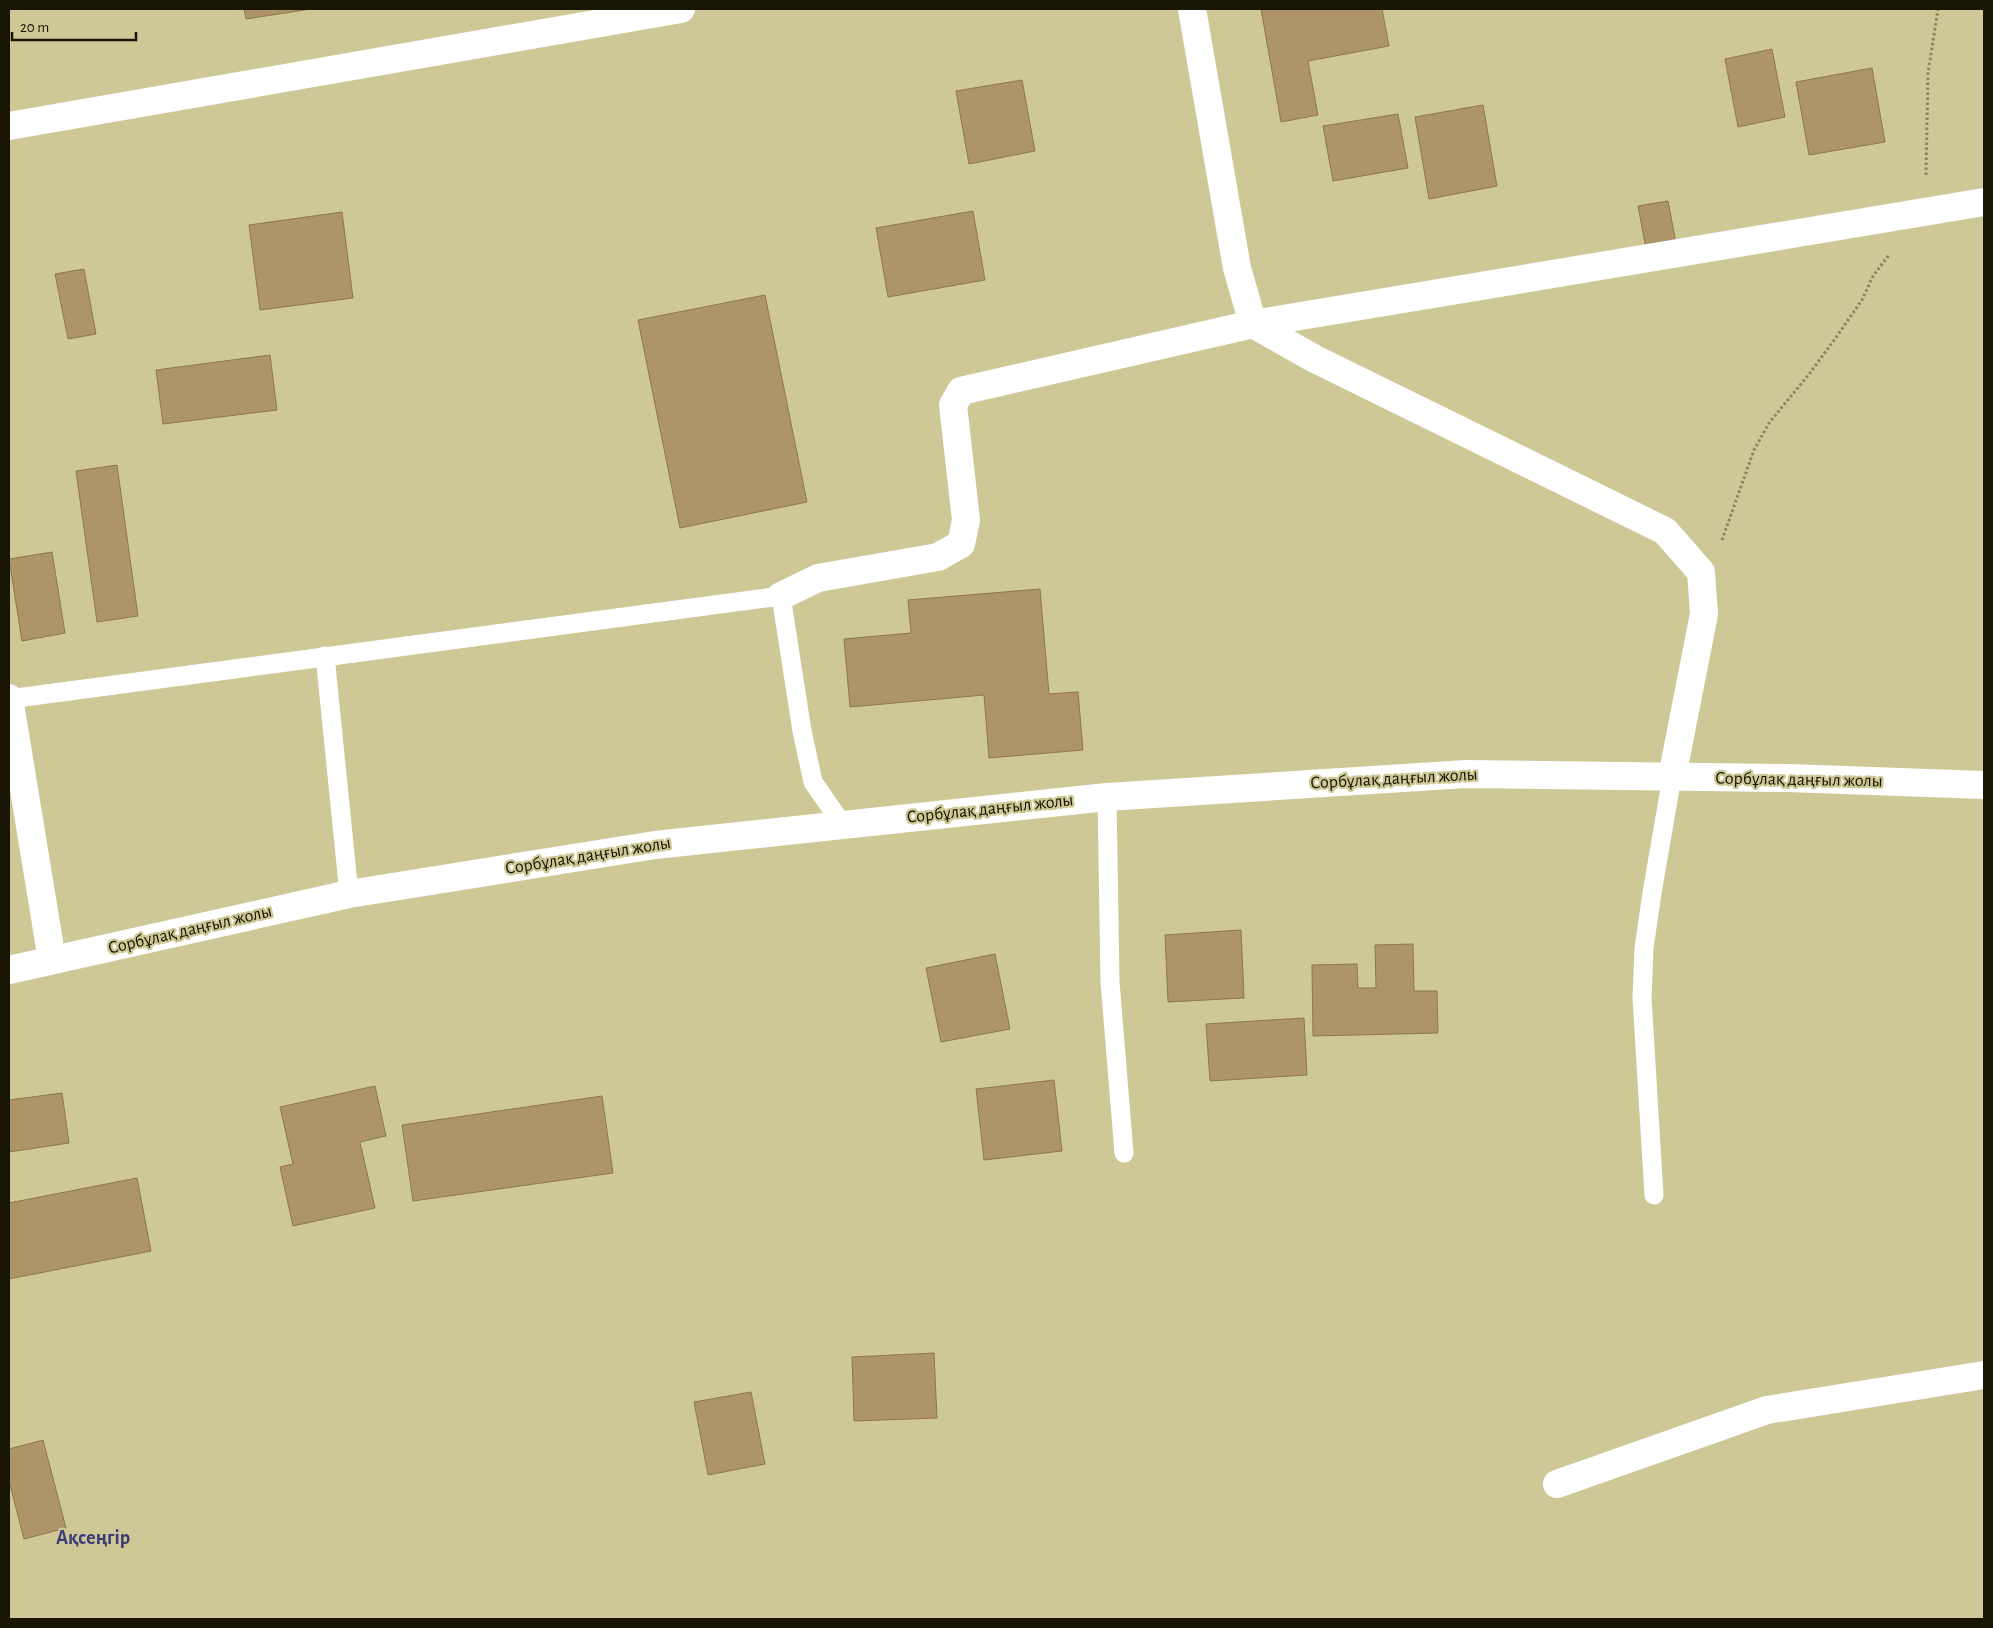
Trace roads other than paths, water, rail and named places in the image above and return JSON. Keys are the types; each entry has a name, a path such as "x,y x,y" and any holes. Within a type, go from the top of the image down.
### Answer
{"street":[{"path":"9,126 681,9"},
{"path":"1192,9 1237,268 1253,324 1315,359 1665,531 1701,572 1704,614 1672,777"},
{"path":"781,596 818,578 938,558 961,544 966,520 953,405 961,391 1253,324 1984,202"},
{"path":"9,698 52,960"},
{"name":"Сорбұлақ даңғыл жолы","path":"9,970 350,894 655,845 1107,797 1466,774 1788,778 1984,785"},
{"path":"1557,1484 1767,1410 1984,1375"}],"lane":[{"path":"9,698 781,596 802,731 813,782 842,824"},
{"path":"325,656 350,894"},
{"path":"1654,1195 1642,998 1644,948 1672,777"},
{"path":"1107,797 1110,982 1124,1153"}],"district":[{"name":"Ақсеңгір","path":"93,1538"}]}
